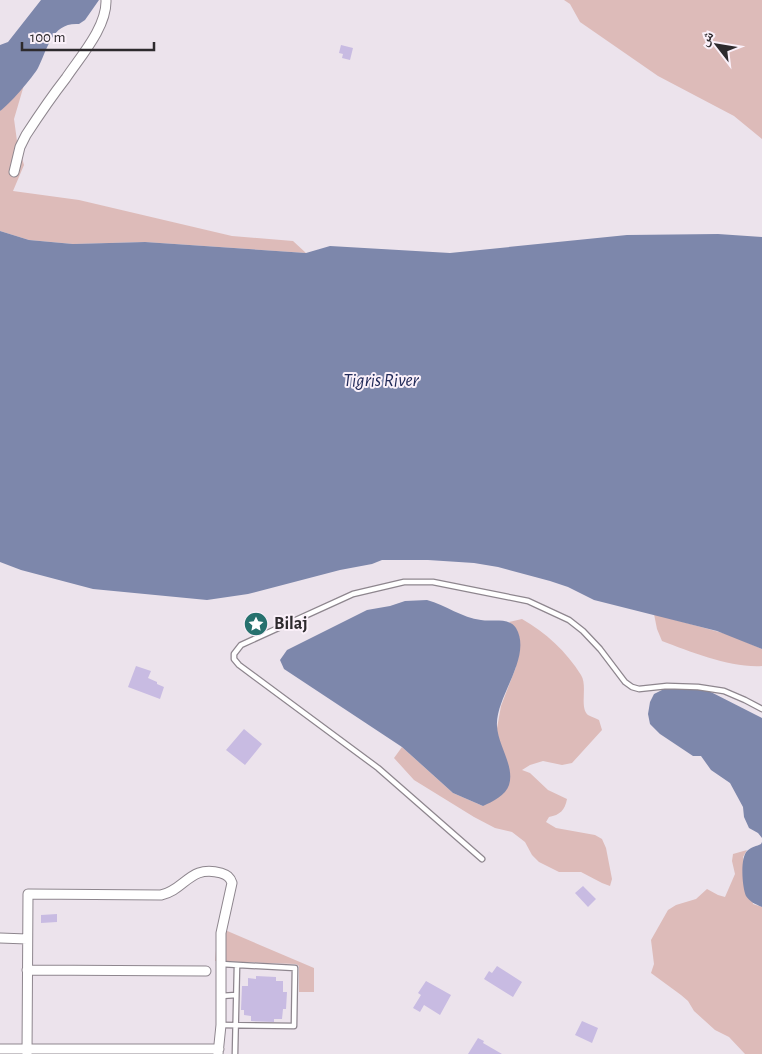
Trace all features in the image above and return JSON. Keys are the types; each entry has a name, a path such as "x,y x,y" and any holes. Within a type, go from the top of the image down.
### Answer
{"street":[{"path":"14,172 20,147 26,134 87,49 105,11 106,0"},
{"path":"0,1049 27,1052 218,1052 221,1025 222,925 232,883 230,878 226,874 213,871 200,872 188,878 170,892 161,895 28,894 27,1052"},
{"path":"0,938 27,939"},
{"path":"27,970 206,971"}],"lane":[{"path":"482,859 378,768 238,665 234,659 234,654 237,650 353,594 404,582 433,582 528,601 569,620 583,631 600,649 625,682 632,687 639,689 667,686 698,687 724,691 762,710"},
{"path":"221,964 296,968 294,1026 221,1025"},
{"path":"235,1054 236,965"},
{"path":"221,996 236,995"}],"shaded area":[{"path":"564,0 762,0 762,139 734,116 658,76 580,22 570,4"},
{"path":"24,85 14,119 17,141 24,165 13,191 79,200 232,236 293,241 306,253 145,242 73,244 29,240 0,231 0,111"},
{"path":"654,614 730,635 762,649 762,666 724,662 662,641"},
{"path":"522,619 555,643 569,658 583,680 585,712 599,720 602,730 572,763 562,765 543,761 522,770 530,773 548,790 567,799 561,811 549,817 546,822 556,828 595,835 602,839 606,848 612,879 610,886 581,872 559,872 539,862 532,855 525,842 512,832 495,828 474,817 414,780 394,758 402,747 453,793 483,806 501,706 516,667 515,627 509,622"},
{"path":"747,850 743,857 753,904 762,907 762,1054 745,1054 729,1037 715,1030 694,1011 688,1001 651,973 654,964 651,940 668,910 676,905 696,899 707,889 725,897 735,874 732,861 733,854"},
{"path":"218,927 314,968 314,992 299,992 299,966 296,964 215,961"}],"water":[{"path":"41,0 99,0 85,20 79,24 70,24 63,27 57,32 48,45 38,68 15,97 0,111 0,45 8,42"},
{"name":"Tigris River","path":"0,231 29,240 73,244 145,242 306,253 330,246 450,253 627,235 718,234 762,237 762,649 717,631 594,600 568,587 550,581 498,567 474,563 382,560 248,594 207,600 93,589 21,570 0,562"},
{"path":"427,600 474,619 509,622 516,628 520,639 517,664 498,715 497,726 510,771 509,785 502,795 483,806 453,793 402,747 284,669 280,660 287,650 367,610 405,601"},
{"path":"668,687 701,687 762,718 762,838 758,833 749,828 744,817 743,807 730,783 711,770 701,756 693,756 660,734 650,724 648,714 650,702 654,694"},
{"path":"762,842 762,907 746,896 742,873 743,860 747,851"}],"building":[{"path":"341,45 353,48 350,60 342,58 343,54 339,53"},
{"path":"136,666 151,671 148,678 164,687 160,699 128,687"},
{"path":"244,729 262,744 245,765 226,750"},
{"path":"583,886 596,899 588,907 575,893"},
{"path":"57,914 57,922 41,923 41,915"},
{"path":"497,966 522,982 513,997 484,979 489,971 492,973"},
{"path":"256,976 276,977 276,981 283,981 283,992 287,992 286,1009 283,1009 282,1019 274,1019 274,1022 251,1021 251,1016 244,1015 244,1010 241,1010 242,986 248,986 248,978 256,979"},
{"path":"426,981 451,995 440,1015 424,1005 420,1012 413,1008 421,995 418,993"},
{"path":"582,1021 598,1028 592,1043 575,1035"},
{"path":"478,1038 484,1041 483,1043 502,1054 468,1054"}],"place":[{"name":"Bilaj","path":"256,624"}]}
